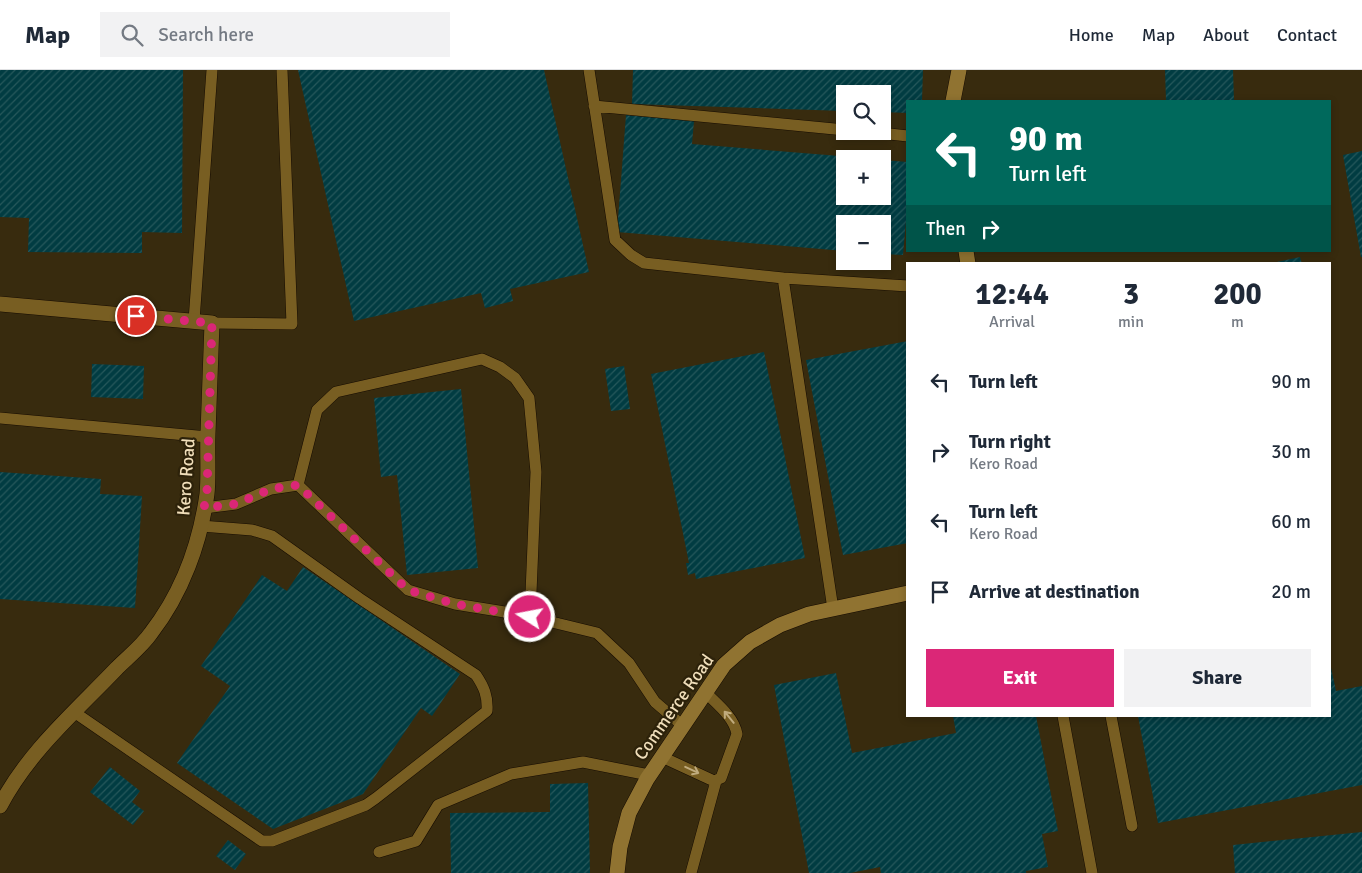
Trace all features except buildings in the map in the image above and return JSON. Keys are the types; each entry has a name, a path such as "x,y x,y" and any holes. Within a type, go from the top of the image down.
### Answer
{"street":[{"path":"953,100 959,70"},
{"path":"0,304 212,323"},
{"name":"Kero Road","path":"0,806 30,758 58,727 151,634 172,600 190,564 201,526 207,492 212,323"},
{"name":"Commerce Road","path":"617,873 620,847 629,813 649,775 724,665 750,642 780,625 809,614 906,593"}],"lane":[{"path":"194,321 212,70"},
{"path":"212,323 292,324 282,70"},
{"path":"588,70 616,240 631,255 644,263 782,278 906,286"},
{"path":"594,106 836,129"},
{"path":"891,134 906,136"},
{"path":"782,278 833,609"},
{"path":"298,485 317,410 336,392 482,359 500,366 515,378 529,398 536,472 530,617"},
{"path":"0,418 208,437"},
{"path":"204,508 236,504 271,489 298,485"},
{"path":"298,485 408,590 455,604 530,617 597,633 629,663 656,702 683,726"},
{"path":"74,712 262,841 272,841 366,805 487,711 487,699 483,686 476,675 359,598 272,536 252,530 201,526"},
{"path":"691,873 716,781 721,778 737,734 732,720 705,692"},
{"path":"1063,717 1092,873"},
{"path":"1111,717 1132,826"},
{"path":"662,756 716,781"},
{"path":"379,852 416,841 438,805 511,774 583,762 649,775"}],"shaded area":[{"path":"0,70 1362,70 1362,873 0,873"}],"route":[{"path":"136,316 212,323 207,492 204,508 236,504 271,489 298,485 408,590 455,604 530,617"}]}
